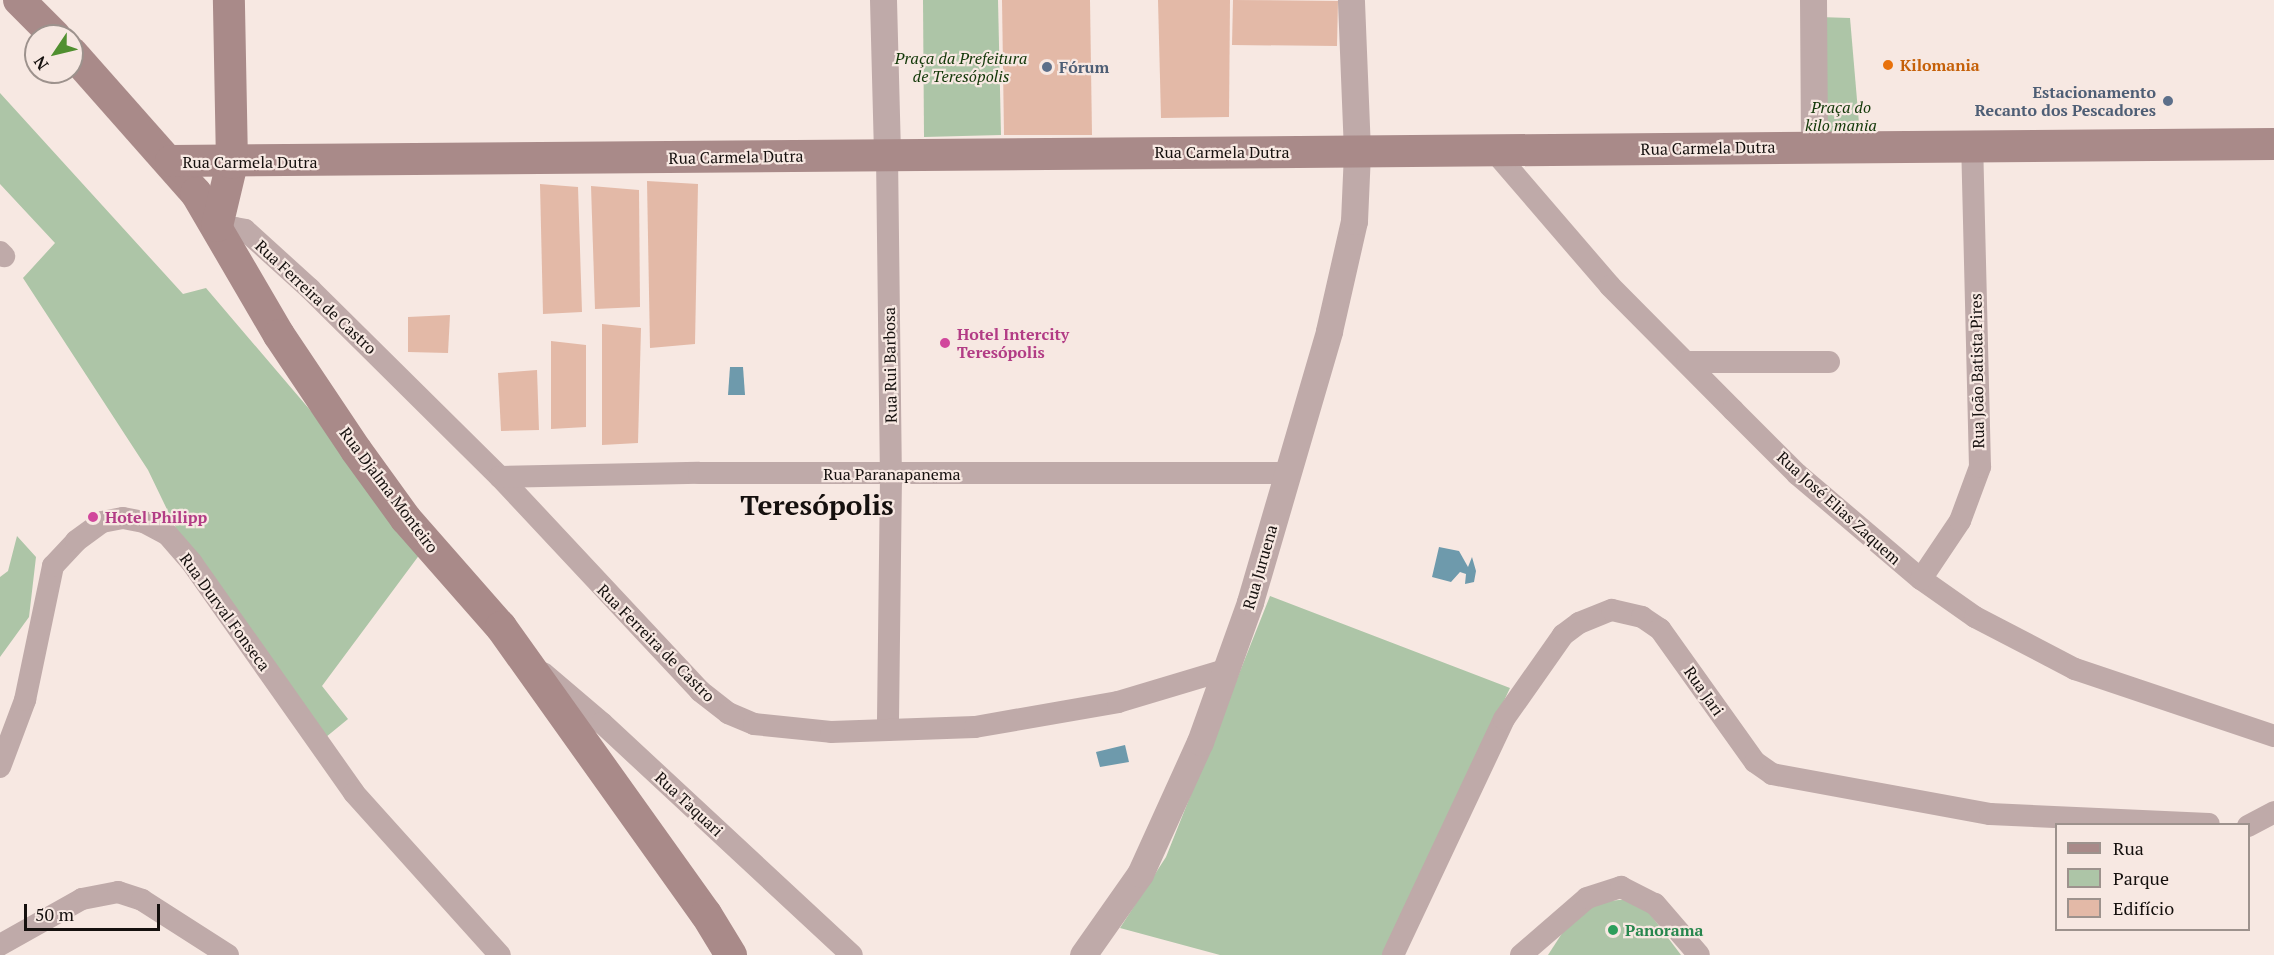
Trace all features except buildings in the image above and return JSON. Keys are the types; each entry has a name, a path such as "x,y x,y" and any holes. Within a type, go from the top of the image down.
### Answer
{"main road":[{"path":"19,0 43,24"},
{"path":"222,234 232,163 229,0"},
{"name":"Rua Djalma Monteiro","path":"84,66 171,161 222,234 279,335 356,450 406,519 501,627 731,955"},
{"name":"Rua Carmela Dutra","path":"171,161 232,163 887,155 2274,144"}],"street":[{"name":"Rua Rui Barbosa","path":"883,0 891,475 888,730"},
{"name":"Rua Juruena","path":"1083,955 1140,874 1163,830 1228,669 1285,473 1318,371 1354,221 1357,151 1351,0"},
{"path":"1813,0 1814,147"},
{"name":"Rua João Batista Pires","path":"1921,579 1960,521 1980,467 1972,147"},
{"name":"Rua José Elias Zaquem","path":"1494,151 1610,286 1797,474 1921,579 1975,617 2075,669 2274,736"},
{"name":"Rua Ferreira de Castro","path":"222,234 236,228 245,230 355,331 500,477 700,691 728,713 754,724 784,729 831,732 975,727 1027,720 1118,702 1228,669"},
{"path":"1687,362 1829,362"},
{"name":"Rua Paranapanema","path":"500,477 699,473 891,475 1285,473"},
{"name":"Rua Durval Fonseca","path":"0,767 25,700 44,593 53,566 76,541 102,522 123,518 144,522 167,534 192,562 354,793 500,955"},
{"name":"Rua Jari","path":"1393,955 1504,718 1563,635 1579,623 1612,610 1642,617 1660,629 1755,762 1772,774 1990,814 2169,823"},
{"name":"Rua Taquari","path":"522,657 602,723 852,955"},
{"path":"2250,825 2274,812"},
{"path":"1521,955 1587,898 1622,887 1655,904 1699,955"},
{"path":"0,945 82,899 118,892 142,900 228,955"}],"green space":[{"name":"Praça da Prefeitura de Teresópolis","path":"923,0 998,0 1001,135 924,137"},
{"name":"Praça do kilo mania","path":"1819,17 1850,18 1860,135 1826,137"},
{"path":"0,93 183,294 206,288 426,546 322,686 348,719 320,742 190,557 148,470 23,278 55,243 0,184"},
{"path":"17,536 36,557 29,617 0,657 0,577 8,571"},
{"path":"1270,596 1510,688 1385,955 1220,955 1120,928 1166,857"},
{"name":"Panorama","path":"1638,898 1681,955 1548,955 1581,904"}],"water":[{"path":"730,367 743,367 745,395 728,395"},
{"path":"1439,547 1459,551 1468,567 1472,557 1476,571 1474,582 1465,584 1466,574 1460,572 1451,582 1432,577"},
{"path":"1125,745 1129,762 1100,767 1096,752"}],"place":[{"name":"Kilomania","path":"1888,65"},
{"name":"Fórum","path":"1047,67"},
{"name":"Estacionamento Recanto dos Pescadores","path":"2168,101"},
{"name":"Hotel Intercity Teresópolis","path":"945,343"},
{"name":"Hotel Philipp","path":"93,517"},
{"name":"Panorama","path":"1613,930"}],"district":[{"name":"Teresópolis","path":"817,505"}]}
